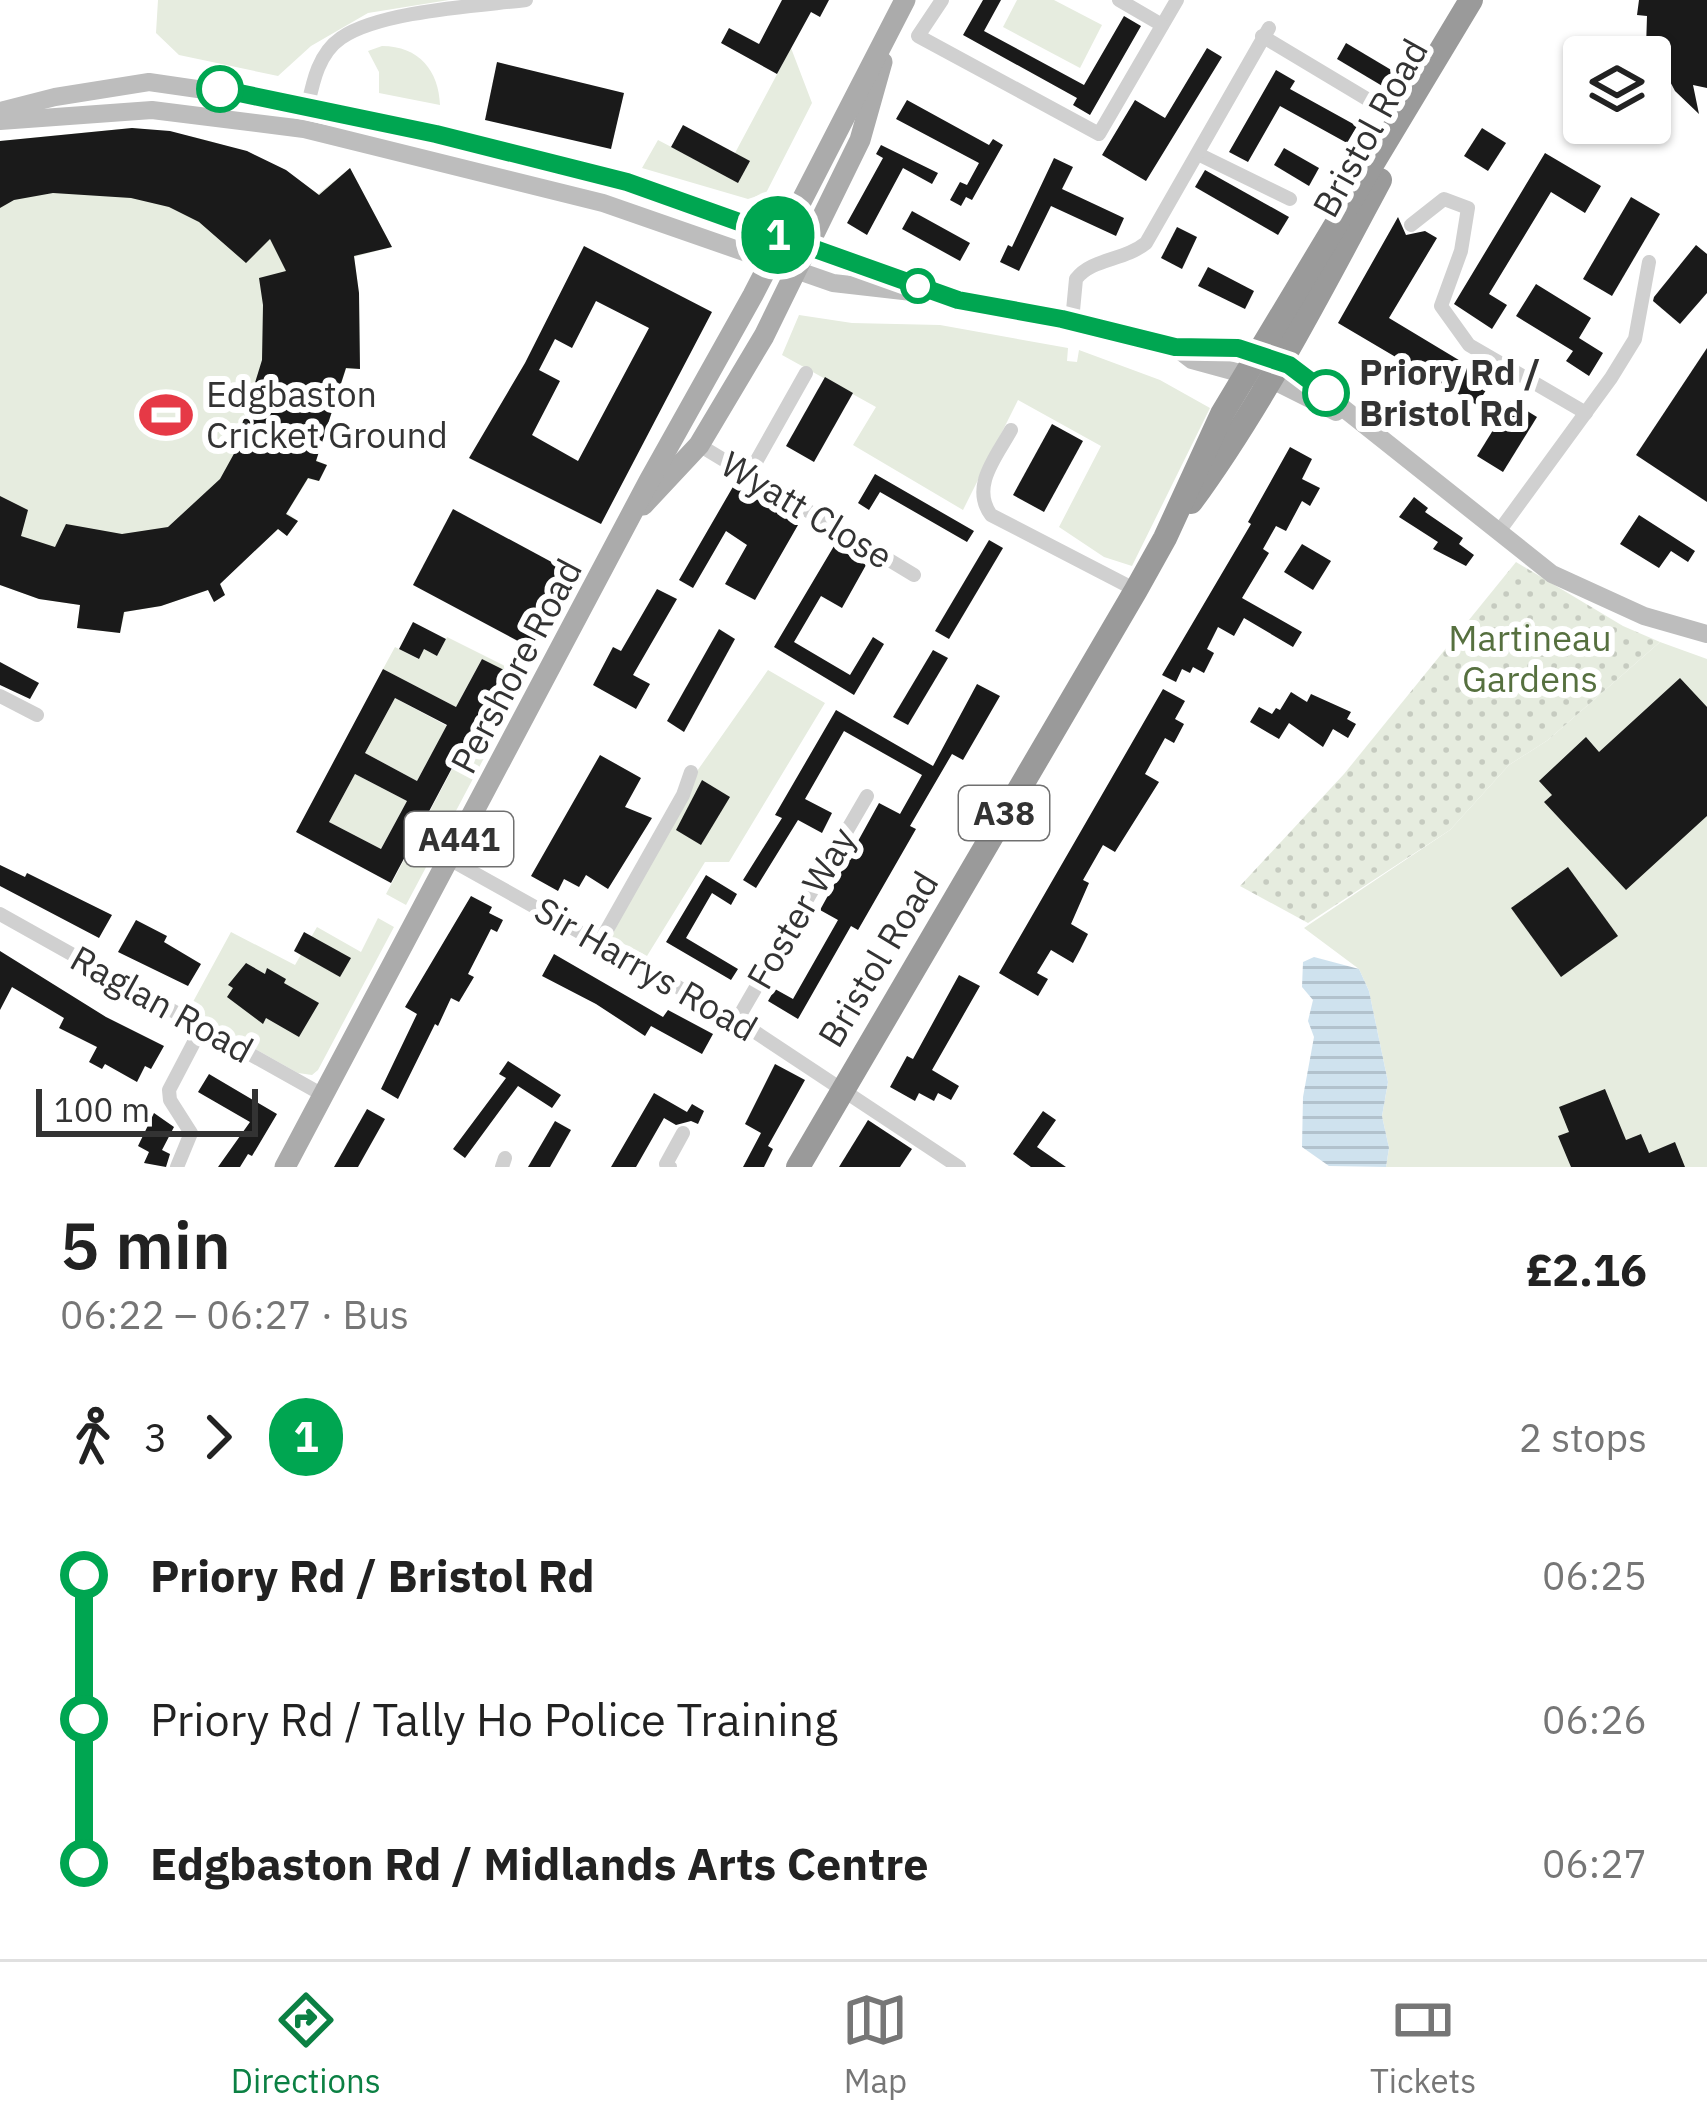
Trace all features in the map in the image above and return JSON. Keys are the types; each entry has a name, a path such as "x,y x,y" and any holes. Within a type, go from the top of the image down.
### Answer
{"highway":[{"name":"Bristol Road","path":"1263,368 1471,0"},
{"name":"Bristol Road","path":"798,1167 835,1082 1136,590 1199,460 1263,368 1488,0"}],"main road":[{"name":"Pershore Road","path":"285,1167 905,0"},
{"name":"Pershore Road","path":"635,512 699,445 722,412 797,270 860,140 891,26"},
{"path":"149,82 152,110"},
{"path":"0,111 149,82 308,105 627,182 945,296"},
{"path":"304,129 308,105"},
{"path":"0,121 152,110 304,129 603,203 833,283 945,296 1175,347 1238,348 1263,368 1361,424 1552,574 1603,600 1707,634"},
{"path":"456,166 460,140"}],"street":[{"path":"308,105 315,72 338,40 392,19 473,3 526,0"},
{"path":"942,0 918,36 1099,134 1178,0"},
{"path":"1119,0 1162,25"},
{"path":"1072,321 1074,289 1082,270 1127,256 1146,243 1266,32 1367,99"},
{"path":"1200,155 1290,200"},
{"path":"1412,225 1444,199 1468,208 1461,251 1441,306 1468,345 1586,413"},
{"path":"1500,530 1635,339 1649,262"},
{"path":"748,476 806,373"},
{"path":"1011,430 984,480 982,498 992,514 1136,590"},
{"name":"Wyatt Close","path":"699,445 914,575"},
{"path":"0,697 37,716"},
{"path":"600,942 691,772"},
{"name":"Foster Way","path":"737,1020 867,796"},
{"name":"Sir Harrys Road","path":"449,859 737,1020 959,1167"},
{"name":"Raglan Road","path":"0,914 323,1095"},
{"path":"177,1167 191,1133 170,1100 169,1090 202,1027"},
{"path":"670,1167 666,1164 683,1133"}],"green space":[{"path":"158,0 449,0 368,13 311,46 278,76 179,55 156,33"},
{"path":"1017,0 1054,0 1102,25 1080,68 1003,27"},
{"path":"382,46 407,50 424,63 436,81 440,105 379,93 379,72 368,51"},
{"path":"791,48 812,103 766,193 748,199 642,168 658,140 738,182 735,153"},
{"name":"Edgbaston Cricket Ground","path":"132,128 231,148 275,167 318,194 350,168 392,247 354,257 360,369 346,369 316,460 327,465 319,481 308,479 287,513 298,521 287,536 278,529 220,583 225,595 214,602 208,590 125,612 120,633 77,628 80,605 39,599 0,585 0,141"},
{"path":"799,315 852,323 940,325 1068,348 1067,361 1077,362 1079,350 1160,380 1210,408 1132,566 1104,557 1059,527 1101,446 1018,400 963,510 853,445 876,407 782,355"},
{"name":"Martineau Gardens","path":"1516,562 1623,626 1660,642 1548,740 1509,765 1450,830 1308,923 1240,886 1344,774"},
{"path":"447,637 527,677 406,905 386,894 504,671 482,659 456,707 383,669 395,647 418,659 424,649 437,656"},
{"path":"1660,642 1707,659 1707,1167 1386,1167 1389,1148 1382,1116 1388,1082 1369,991 1359,969 1304,928 1450,830 1509,765 1548,740"},
{"path":"768,670 825,703 729,862 705,862 647,956 605,934 695,774"},
{"path":"395,698 447,726 417,781 365,753"},
{"path":"355,774 407,801 381,849 329,822"},
{"path":"378,918 394,927 312,1075 298,1073 188,1011 231,932 295,965 317,927 361,952"}],"water":[{"path":"1314,957 1359,969 1369,991 1388,1082 1382,1116 1389,1148 1386,1167 1329,1166 1302,1147 1303,1097 1314,1037 1308,1021 1313,1000 1302,987 1303,962"}],"building":[{"path":"782,0 829,0 820,17 811,12 777,74 721,43 729,28 759,44"},
{"path":"983,0 1001,0 984,31 1084,85 1124,16 1141,26 1090,115 1073,105 1077,98 963,35"},
{"path":"1639,0 1707,0 1707,88 1693,85 1699,114 1671,83 1671,36 1646,36 1647,16 1637,15"},
{"path":"1346,43 1393,71 1384,87 1337,59"},
{"path":"1207,48 1222,57 1146,181 1102,155 1135,100 1165,118"},
{"path":"497,62 624,93 611,149 485,120"},
{"path":"1276,70 1295,81 1290,89 1357,126 1347,143 1280,106 1248,162 1229,152"},
{"path":"907,100 989,145 993,139 1003,145 972,200 966,197 961,206 950,200 960,182 967,185 979,163 896,119"},
{"path":"683,125 750,161 738,183 671,147"},
{"path":"132,128 170,131 247,151 286,170 319,195 350,168 392,247 354,256 360,369 346,368 316,461 327,465 319,481 308,478 286,514 298,521 287,536 278,529 220,584 225,595 214,602 208,590 124,612 120,633 77,628 80,605 39,599 0,585 0,496 28,510 21,536 55,547 66,524 122,534 168,527 220,479 246,432 241,428 262,360 259,278 286,271 270,239 246,263 199,222 169,207 131,198 53,193 14,200 0,208 0,141"},
{"path":"1482,128 1506,143 1488,171 1464,156"},
{"path":"881,145 938,173 932,184 903,168 867,235 847,223 883,158 876,154"},
{"path":"1284,148 1319,168 1309,186 1274,165"},
{"path":"1545,153 1601,186 1585,213 1551,192 1489,294 1507,305 1492,329 1454,304"},
{"path":"1054,158 1073,167 1062,189 1124,218 1116,236 1051,206 1019,271 1000,262 1008,245 1012,247"},
{"path":"1205,170 1289,217 1278,235 1195,187"},
{"path":"1631,197 1660,214 1612,296 1583,279"},
{"path":"912,211 970,243 960,261 902,229"},
{"path":"1398,217 1406,235 1425,231 1437,238 1389,318 1492,380 1477,405 1338,323"},
{"path":"1177,227 1197,237 1182,269 1161,258"},
{"path":"1696,245 1707,254 1707,293 1680,324 1653,301"},
{"path":"584,246 712,312 601,524 469,458 525,363","holes":["596,301 649,328 578,461 532,435 560,381 539,370 555,339 572,348"]},
{"path":"1208,267 1254,291 1245,309 1198,286"},
{"path":"1536,284 1591,318 1579,338 1603,353 1589,376 1566,361 1573,351 1516,316"},
{"path":"1707,348 1707,502 1636,455"},
{"path":"825,377 853,393 814,462 786,446"},
{"path":"1511,401 1537,417 1503,472 1477,456"},
{"path":"1052,424 1083,441 1044,512 1013,495"},
{"path":"1290,447 1312,459 1302,479 1320,488 1310,506 1302,501 1286,531 1276,526 1263,549 1269,553 1242,598 1302,632 1293,647 1244,618 1234,636 1218,627 1207,649 1214,653 1204,673 1193,667 1190,673 1182,669 1176,682 1162,675 1251,524"},
{"path":"875,474 974,531 967,542 880,492 869,510 858,503"},
{"path":"734,485 798,525 755,600 725,584 747,545 726,531 693,588 679,580"},
{"path":"1414,497 1428,508 1425,512 1463,538 1459,544 1474,555 1466,566 1433,549 1438,542 1399,517"},
{"path":"453,509 572,573 531,648 413,585"},
{"path":"1639,515 1695,551 1688,562 1671,551 1659,568 1620,544"},
{"path":"989,540 1003,548 949,639 935,631"},
{"path":"1302,544 1331,561 1313,590 1284,572"},
{"path":"834,546 866,565 842,608 821,596 794,642 850,675 873,637 884,644 854,695 774,647"},
{"path":"657,589 677,599 633,675 650,684 636,709 593,685 613,647 621,651"},
{"path":"413,622 446,639 437,656 424,649 419,659 399,649"},
{"path":"719,629 735,639 684,732 667,721"},
{"path":"933,650 948,658 908,725 893,717"},
{"path":"482,659 504,670 391,883 296,832 383,669 456,707","holes":["395,698 447,725 417,781 365,753","355,774 407,801 381,849 329,822"]},
{"path":"0,662 39,683 30,699 0,685"},
{"path":"1680,678 1707,707 1707,816 1626,890 1544,802 1552,795 1539,781 1586,737 1599,752"},
{"path":"977,684 1000,696 963,760 952,754 858,930 851,926 798,1019 768,1001 775,989 793,999 838,920 820,910 879,803 900,814 922,775 844,731 805,799 832,813 822,833 798,820 756,888 743,880 782,818 775,815 836,710 933,766"},
{"path":"1163,689 1185,701 1175,719 1184,724 1174,743 1165,738 1145,774 1159,782 1115,852 1103,845 1083,880 1089,883 1071,924 1088,934 1080,950 1073,963 1051,950 1037,973 1048,979 1038,996 999,973"},
{"path":"1291,692 1307,702 1311,694 1351,712 1347,719 1356,724 1348,738 1333,729 1323,747 1289,723 1279,739 1250,722 1259,707 1272,714 1280,710"},
{"path":"600,755 641,778 625,807 652,818 608,889 586,875 579,887 564,879 558,891 531,876"},
{"path":"702,780 730,797 701,845 676,830"},
{"path":"0,865 25,877 27,873 112,915 99,938 0,886"},
{"path":"1568,867 1618,936 1561,977 1511,908"},
{"path":"706,875 737,894 731,905 712,893 686,938 738,969 731,980 666,942"},
{"path":"471,896 492,907 489,913 503,920 497,932 491,929 468,974 474,977 459,1002 451,998 438,1026 435,1024 398,1099 381,1089 417,1014 405,1007"},
{"path":"136,920 167,936 164,942 201,964 188,986 118,952"},
{"path":"304,932 351,958 340,977 294,951"},
{"path":"0,951 106,1017 164,1046 151,1069 145,1066 137,1082 105,1064 102,1069 89,1062 97,1047 59,1028 64,1018 12,987 0,1010"},
{"path":"554,954 663,1017 668,1010 713,1034 702,1054 651,1026 645,1036 542,976"},
{"path":"246,963 265,974 267,968 319,1003 299,1037 266,1018 263,1024 227,997 233,988 228,985"},
{"path":"959,975 980,986 932,1070 959,1086 951,1100 938,1093 934,1101 919,1093 915,1101 890,1087 907,1056 913,1059"},
{"path":"508,1061 561,1095 552,1108 518,1086 465,1158 453,1149 506,1078 499,1074"},
{"path":"775,1064 805,1080 768,1146 773,1149 764,1167 743,1167 761,1133 745,1124"},
{"path":"209,1074 277,1114 240,1167 218,1167 250,1122 198,1092"},
{"path":"1605,1089 1626,1140 1641,1134 1649,1153 1675,1142 1685,1167 1571,1167 1558,1136 1569,1132 1559,1107"},
{"path":"654,1093 687,1112 692,1104 704,1111 698,1124 676,1125 664,1118 636,1167 611,1167"},
{"path":"367,1109 385,1119 358,1167 334,1167"},
{"path":"1043,1111 1056,1120 1037,1147 1066,1167 1031,1167 1013,1154"},
{"path":"154,1113 174,1127 162,1150 170,1154 166,1167 144,1163 149,1152 138,1146"},
{"path":"868,1120 912,1149 900,1167 839,1167"},
{"path":"555,1121 571,1130 550,1167 528,1167"}],"bus line":[{"name":"1","path":"220,89 436,134 627,182 958,300 1175,347 1238,348 1289,365 1326,393"}],"place":[{"name":"Priory Rd / Bristol Rd","path":"1326,393"},
{"name":"Edgbaston Cricket Ground","path":"166,415"}]}
